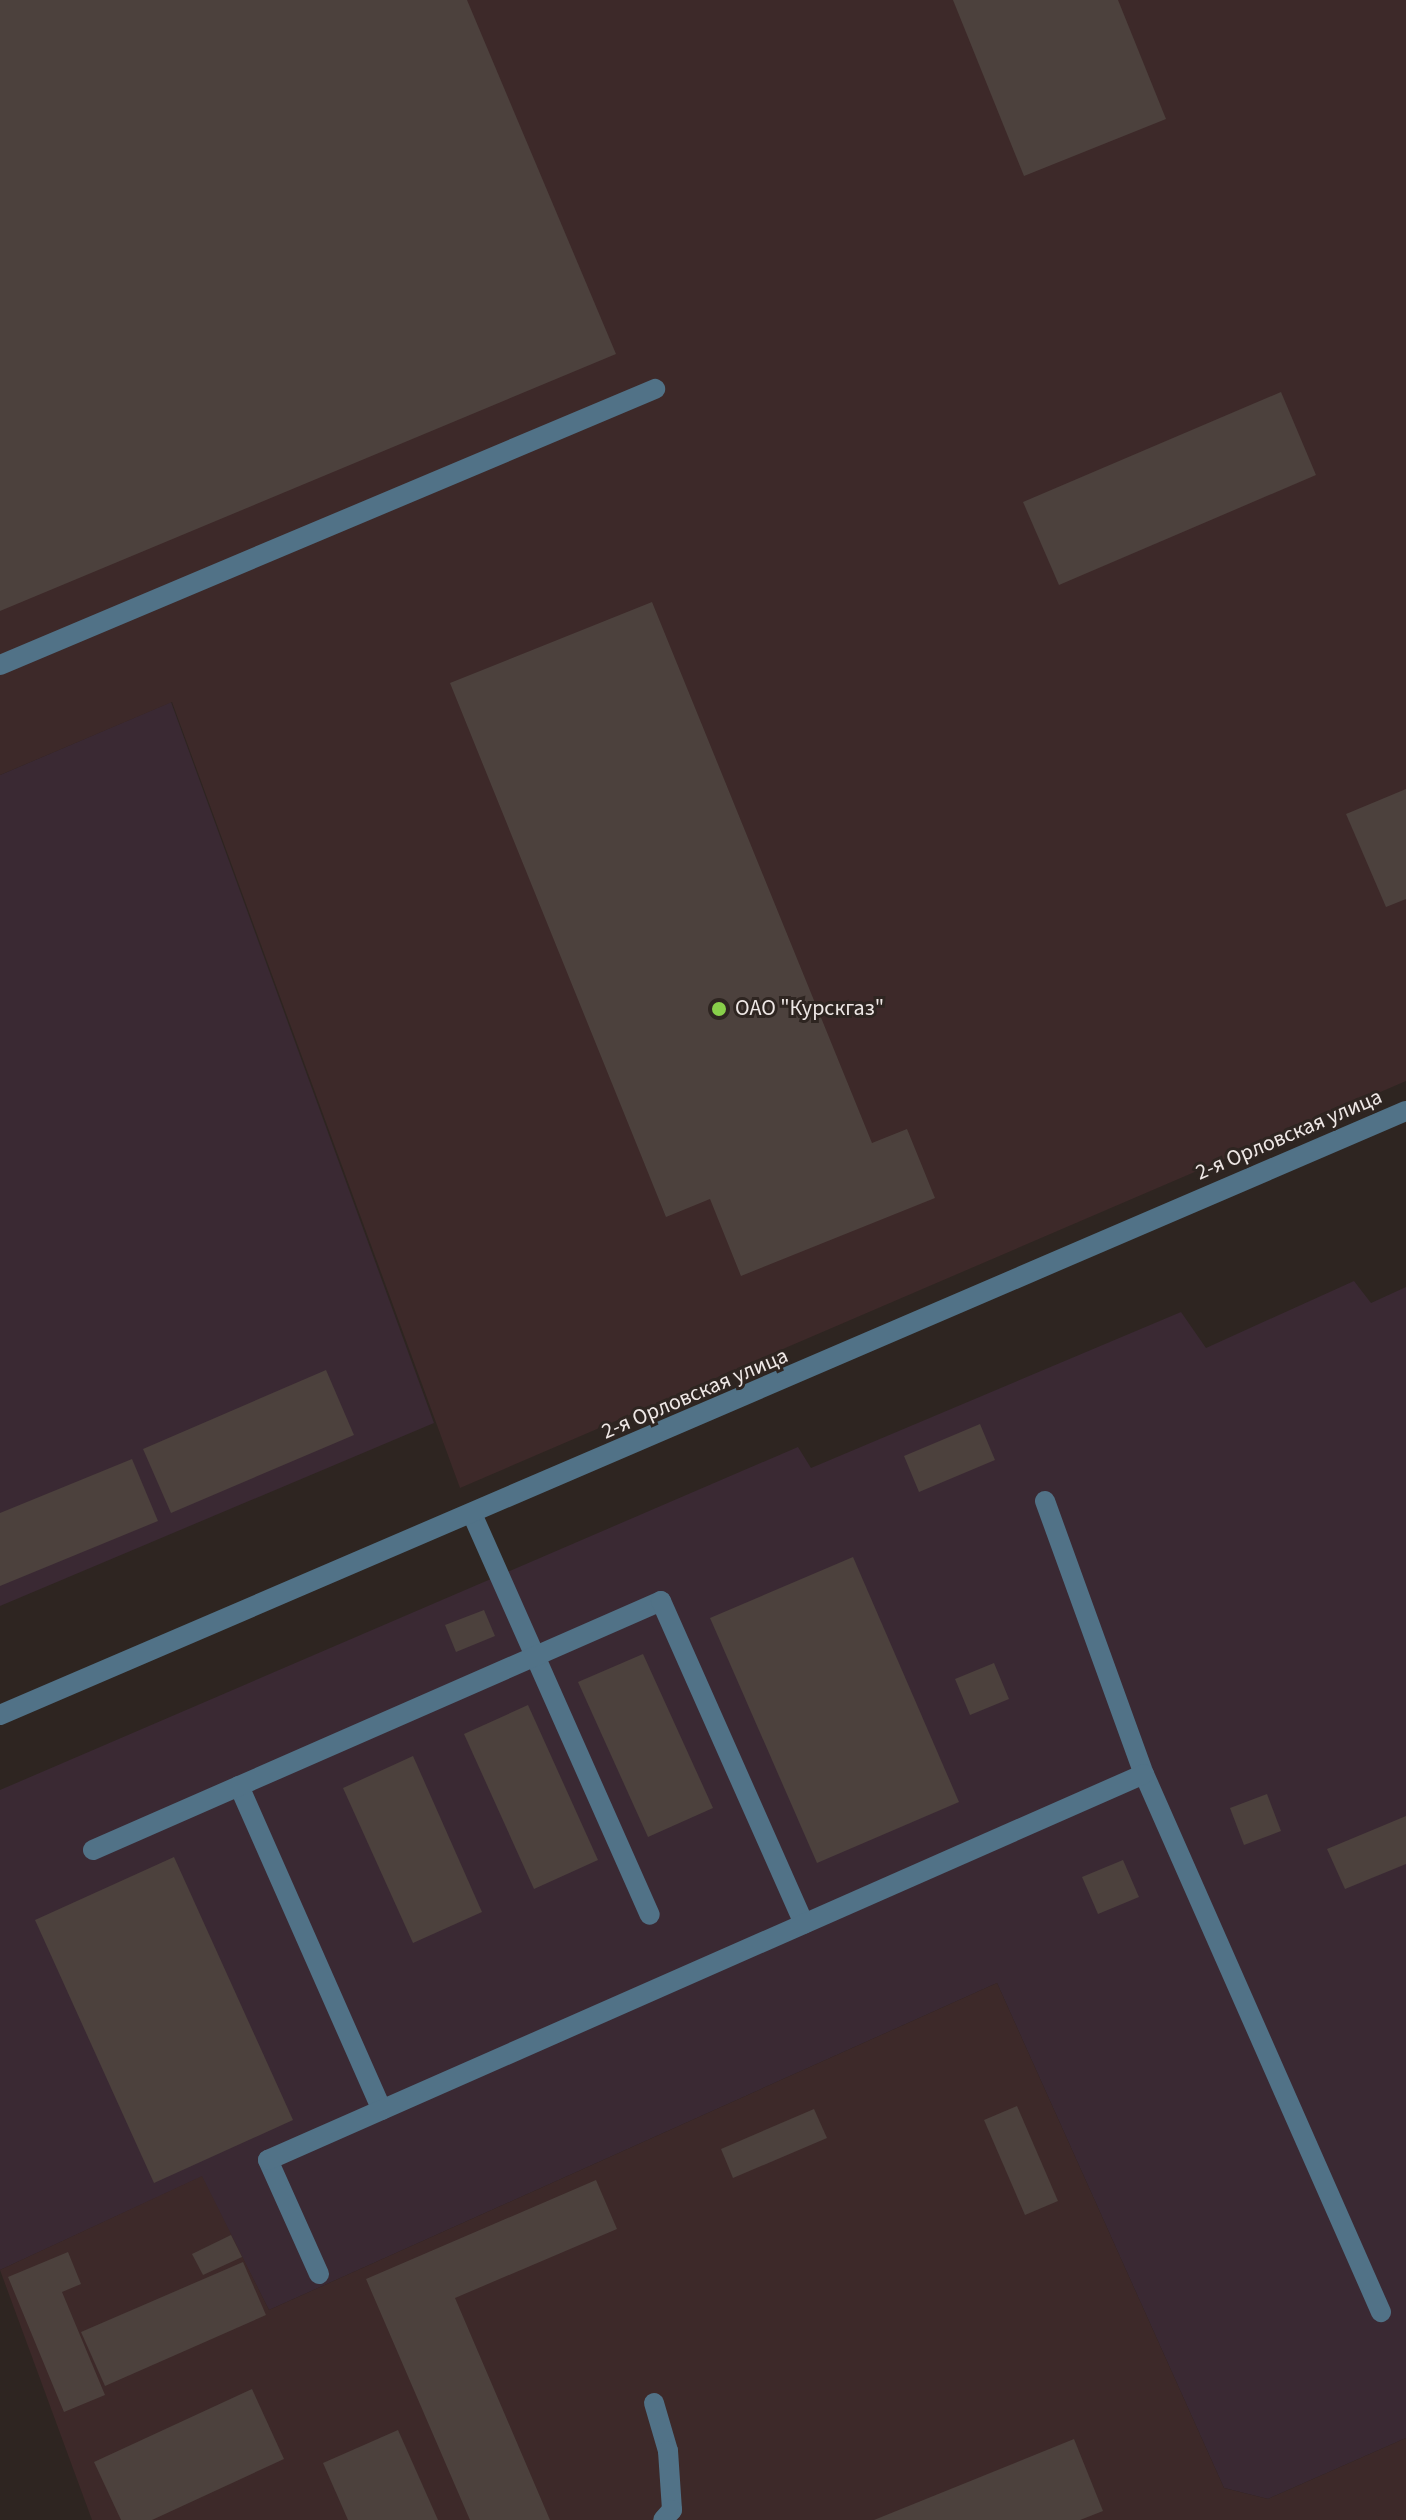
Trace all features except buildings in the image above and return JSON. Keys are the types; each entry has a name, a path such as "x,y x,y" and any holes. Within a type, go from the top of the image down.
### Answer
{"street":[{"path":"0,665 655,389"},
{"name":"2-я Орловская улица","path":"0,1715 473,1516 1406,1111"},
{"path":"1045,1501 1144,1774 1381,2312"},
{"path":"473,1516 650,1915"},
{"path":"93,1850 661,1601 804,1924"},
{"path":"319,2274 268,2160 1144,1774"},
{"path":"239,1786 382,2110"},
{"path":"654,2403 668,2451 672,2510 663,2520"}],"shaded area":[{"path":"0,0 1406,0 1406,1081 460,1488 172,702 0,775"},
{"path":"171,702 434,1423 0,1606 0,775"},
{"path":"1354,1281 1371,1303 1406,1287 1406,2438 1268,2499 1224,2488 997,1983 269,2310 201,2177 0,2270 0,1790 798,1447 811,1468 1181,1312 1206,1348"},
{"path":"997,1983 1224,2488 1268,2499 1406,2438 1406,2520 92,2520 0,2270 202,2176 269,2310"}],"place":[{"name":"ОАО \"Курскгаз\"","path":"719,1009"}]}
